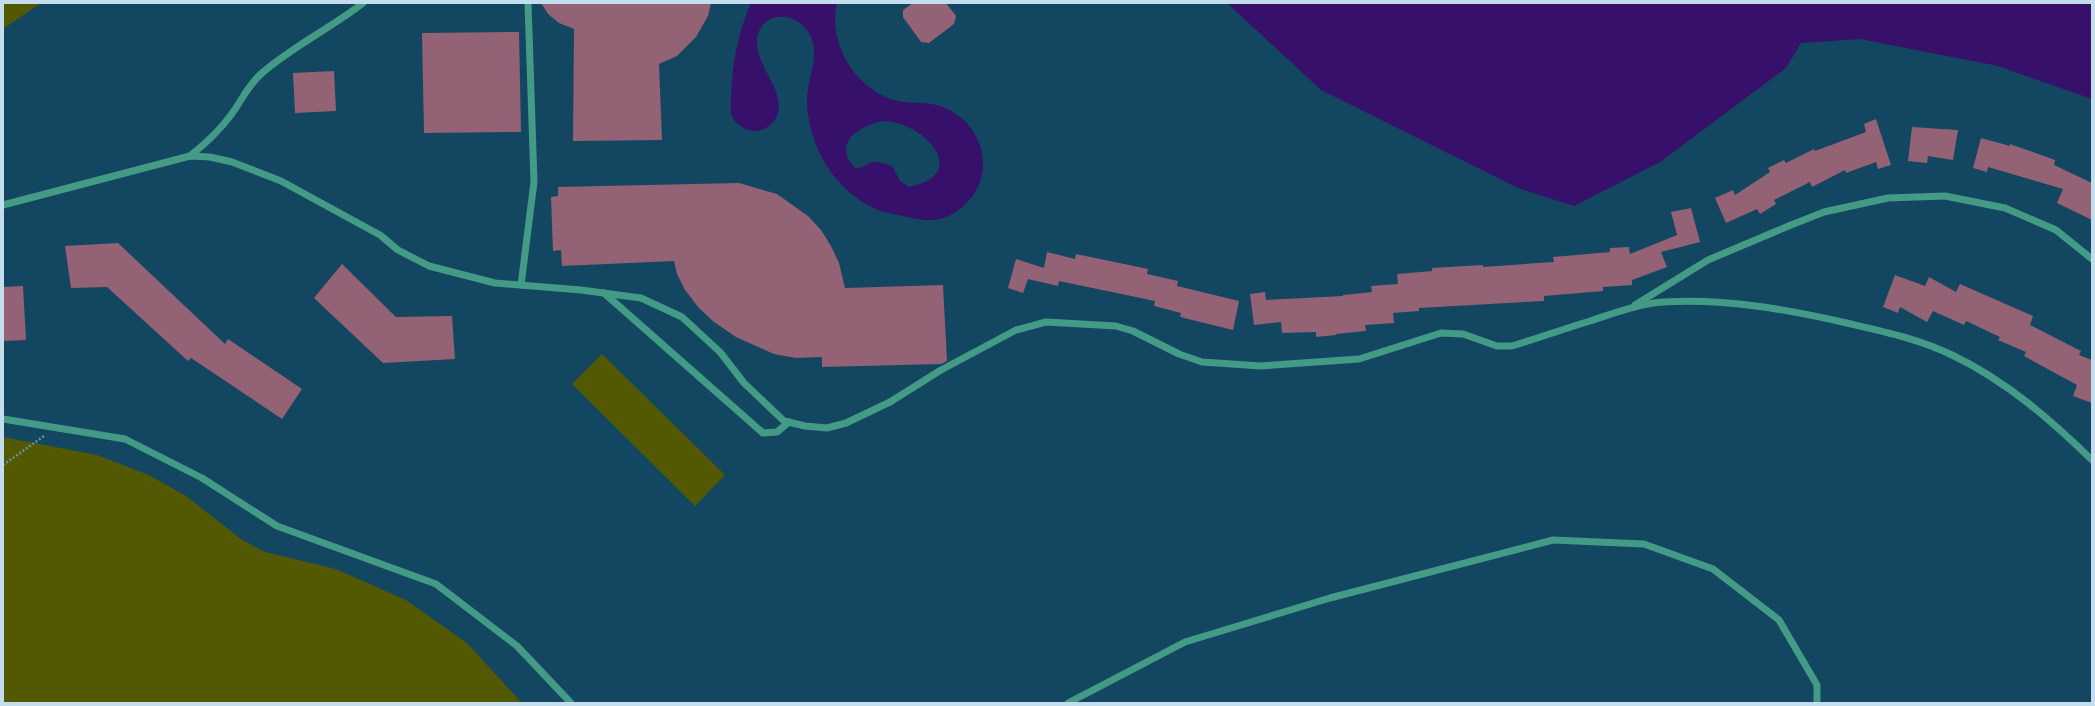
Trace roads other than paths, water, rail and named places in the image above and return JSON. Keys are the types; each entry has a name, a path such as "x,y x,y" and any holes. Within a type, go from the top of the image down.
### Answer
{"street":[{"path":"190,156 204,144 231,114 250,84 262,72 298,45 363,3"},
{"path":"521,285 534,182 528,3"},
{"path":"3,205 190,156 210,157 232,162 281,181 380,235 398,250 429,266 495,283 641,298 682,317 720,352 744,383 762,402 784,421 806,426 826,428 846,423 890,402 940,370 1016,330 1046,322 1116,326 1133,331 1179,354 1202,362 1261,366 1359,359 1441,333 1463,334 1497,346 1512,346 1632,307 1663,302 1697,302 1775,308 1874,329 1917,342 1953,356 1988,375 2032,407 2065,434 2092,460"},
{"path":"1632,307 1708,260 1824,212 1888,198 1945,196 2006,208 2056,230 2092,259"},
{"path":"604,293 762,433 777,432 789,422"},
{"path":"3,419 125,439 202,478 277,526 436,584 517,646 571,703"},
{"path":"1068,703 1186,642 1330,598 1553,540 1644,544 1713,569 1779,620 1817,685 1817,703"}]}
